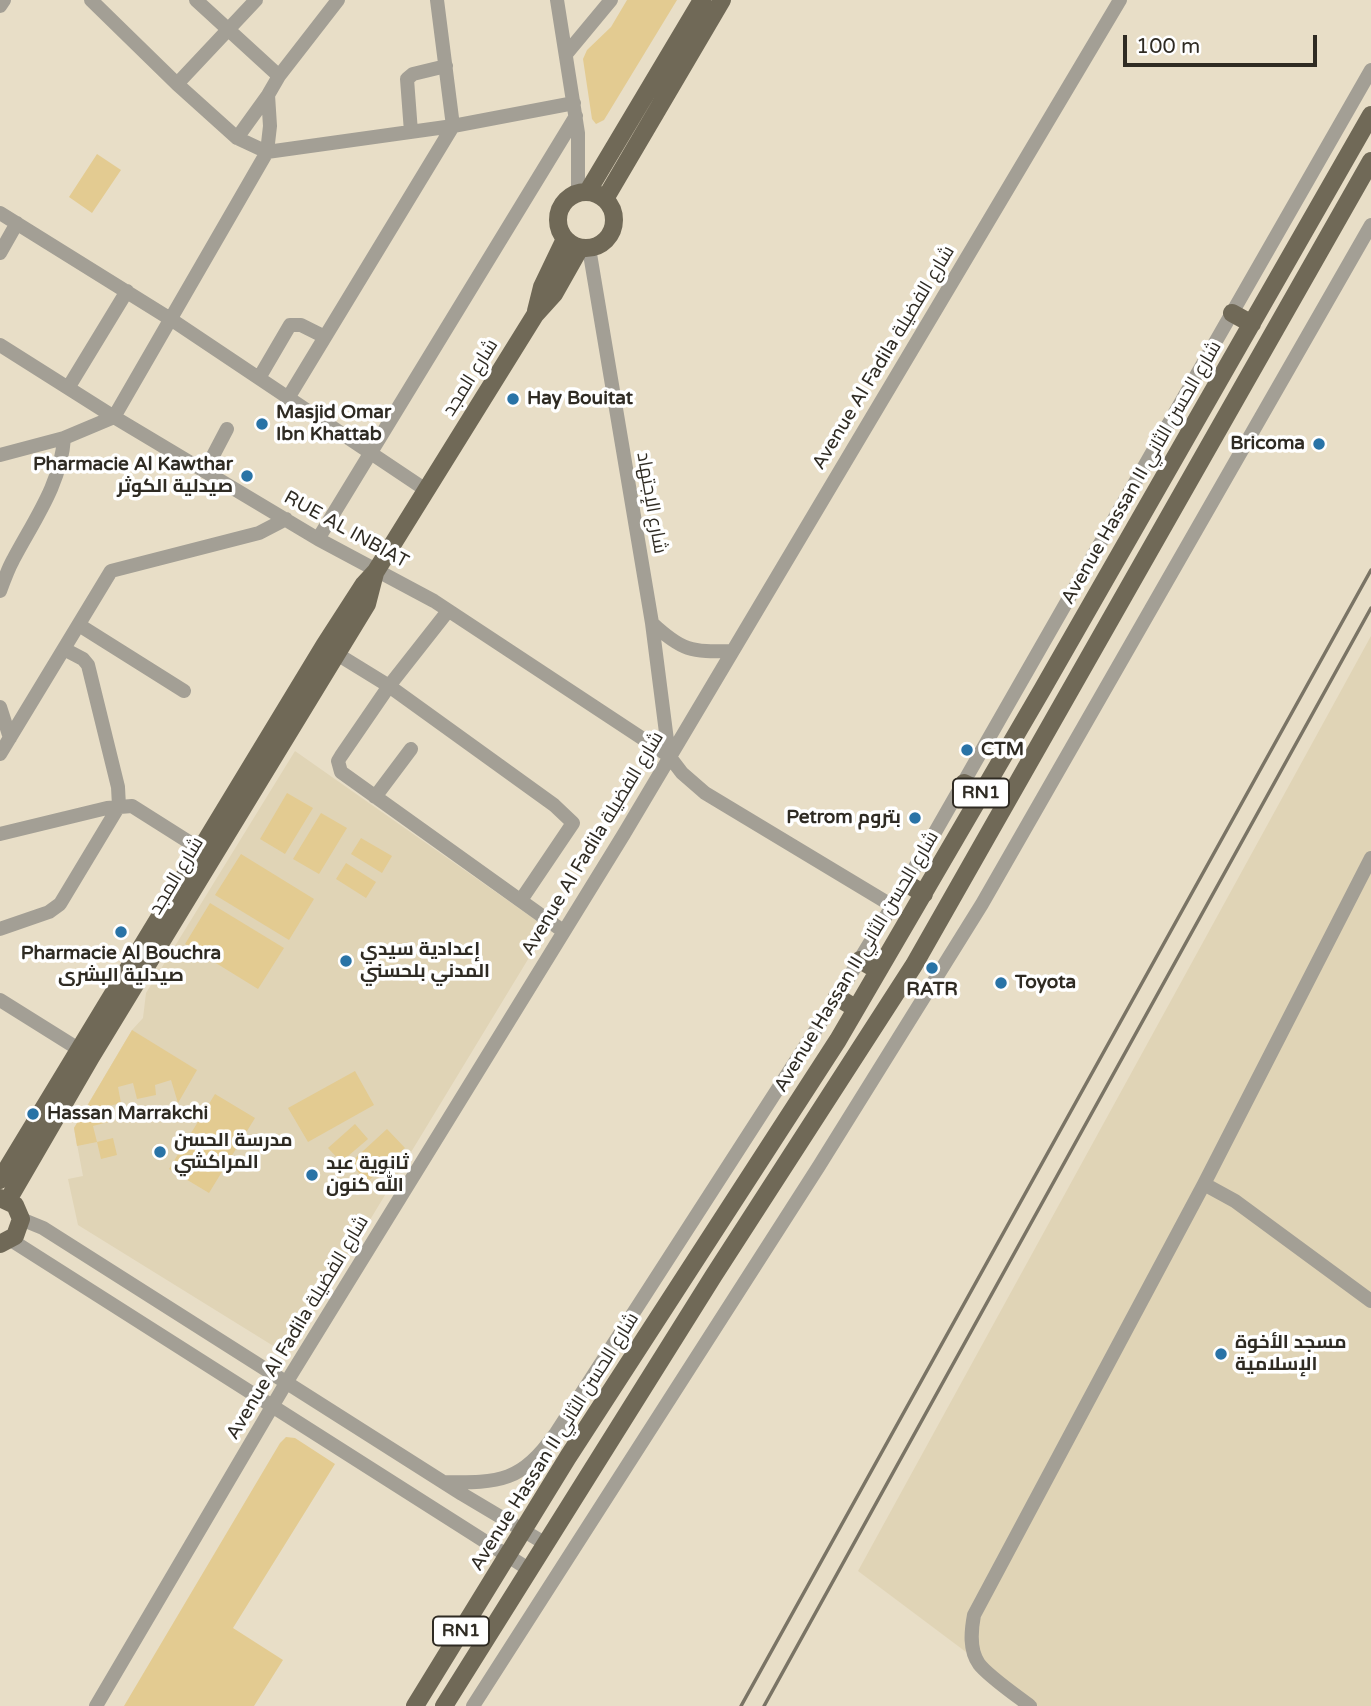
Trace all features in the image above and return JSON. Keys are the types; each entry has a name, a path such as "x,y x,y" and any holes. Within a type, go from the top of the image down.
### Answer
{"main road":[{"path":"578,245 557,222 558,213 569,197 582,192 702,0"},
{"path":"582,192 605,199 722,0"},
{"name":"Avenue Hassan II شارع الحسن الثاني","path":"415,1706 568,1457 838,1040 1371,115"},
{"name":"RN1","path":"443,1706 714,1275 914,965 1371,161"},
{"name":"شارع المجد","path":"4,1199 200,849 337,626 364,584 376,571 535,315 554,294 578,245 599,245 613,229 614,218 605,199"},
{"path":"1232,313 1252,324"},
{"name":"شارع المجد","path":"0,1180 84,1053 337,654 367,604 376,571"},
{"path":"964,783 982,792"},
{"path":"906,883 924,894"},
{"path":"860,960 877,970"},
{"path":"837,997 855,1008"},
{"path":"4,1199 15,1205 21,1219 19,1231 6,1242"}],"street":[{"path":"0,6 4,0"},
{"path":"91,0 237,138 267,152 575,109"},
{"path":"196,0 279,76"},
{"path":"177,84 256,0"},
{"path":"237,138 279,76 338,0"},
{"path":"288,398 453,126 438,0"},
{"path":"557,0 579,133 582,192"},
{"path":"567,53 611,0"},
{"name":"Avenue Al Fadila شارع الفضيلة","path":"96,1706 286,1383 672,760 731,651 1120,0"},
{"path":"411,132 407,79 413,74 446,66"},
{"path":"443,1482 501,1479 518,1473 541,1454 860,960 1371,70"},
{"path":"0,456 64,438 114,417 267,152 270,126 268,95"},
{"path":"318,538 575,109"},
{"path":"0,213 172,320 426,490"},
{"path":"0,253 17,223"},
{"path":"473,1706 826,1155 976,915 1371,225"},
{"name":"شارع الإجتهاد","path":"578,245 652,623 672,760"},
{"path":"68,387 127,292"},
{"path":"259,378 290,325 301,325 325,337"},
{"name":"RUE AL INBIAT","path":"0,345 114,417 318,538 425,595 672,760 682,773 705,793 891,905"},
{"path":"205,471 227,429"},
{"path":"0,590 4,571 57,475 63,457 64,438"},
{"path":"0,754 111,571 259,533 286,519"},
{"path":"448,611 388,686 338,761 341,772 564,931"},
{"path":"652,623 684,648 703,652 731,651"},
{"path":"79,625 184,691"},
{"path":"0,929 50,912 60,904 119,806 118,787 92,676 83,659 64,649"},
{"path":"337,654 388,686 554,805 573,823 521,900"},
{"path":"0,707 10,738"},
{"path":"376,797 411,749"},
{"path":"0,834 119,806 132,806 200,849"},
{"path":"1030,1706 979,1664 972,1649 974,1615 1204,1184 1371,858"},
{"path":"0,1000 84,1053"},
{"path":"1204,1184 1235,1201 1371,1301"},
{"path":"21,1219 43,1228 443,1482 546,1544"},
{"path":"6,1242 530,1570"}],"shaded area":[{"path":"627,0 677,0 604,120 596,124 592,119 583,59 587,50 611,27"},
{"path":"97,154 121,170 92,213 69,197"},
{"path":"1371,636 1371,1706 1038,1706 858,1571"},
{"path":"295,751 547,928 288,1355 78,1225 68,1179 83,1176 74,1128 132,1030 143,1018 146,993"},
{"path":"287,793 313,808 285,854 260,839"},
{"path":"321,813 347,828 319,874 293,859"},
{"path":"361,838 392,856 382,873 351,854"},
{"path":"241,854 314,899 289,940 215,895"},
{"path":"346,863 376,882 366,898 336,879"},
{"path":"210,903 284,948 258,989 185,944"},
{"path":"132,1030 197,1070 178,1103 171,1080 155,1085 156,1095 137,1099 133,1083 118,1087 121,1103 105,1107 108,1122 93,1126 97,1142 77,1146 74,1128"},
{"path":"355,1071 374,1105 308,1142 288,1108"},
{"path":"215,1094 255,1118 209,1193 169,1169"},
{"path":"355,1124 368,1139 341,1162 328,1148"},
{"path":"387,1129 405,1148 367,1182 350,1163"},
{"path":"113,1138 117,1155 101,1159 97,1142"},
{"path":"286,1437 295,1438 335,1464 233,1628 283,1660 254,1706 124,1706 280,1443"}],"railway":[{"path":"741,1706 1371,570"},
{"path":"764,1706 1371,608"}],"place":[{"name":"Hay Bouitat","path":"513,399"},
{"name":"Masjid Omar Ibn Khattab","path":"262,424"},
{"name":"Bricoma","path":"1319,444"},
{"name":"Pharmacie Al Kawthar صيدلية الكوثر","path":"247,476"},
{"name":"CTM","path":"967,750"},
{"name":"Petrom بتروم","path":"915,818"},
{"name":"Pharmacie Al Bouchra صيدلية البشرى","path":"121,932"},
{"name":"إعدادية سيدي المدني بلحسني","path":"346,961"},
{"name":"RATR","path":"932,968"},
{"name":"Toyota","path":"1001,983"},
{"name":"Hassan Marrakchi","path":"33,1114"},
{"name":"مدرسة الحسن المراكشي","path":"160,1152"},
{"name":"ثانوية عبد الله كنون","path":"312,1175"},
{"name":"مسجد الأخوة الإسلامية","path":"1221,1354"}]}
